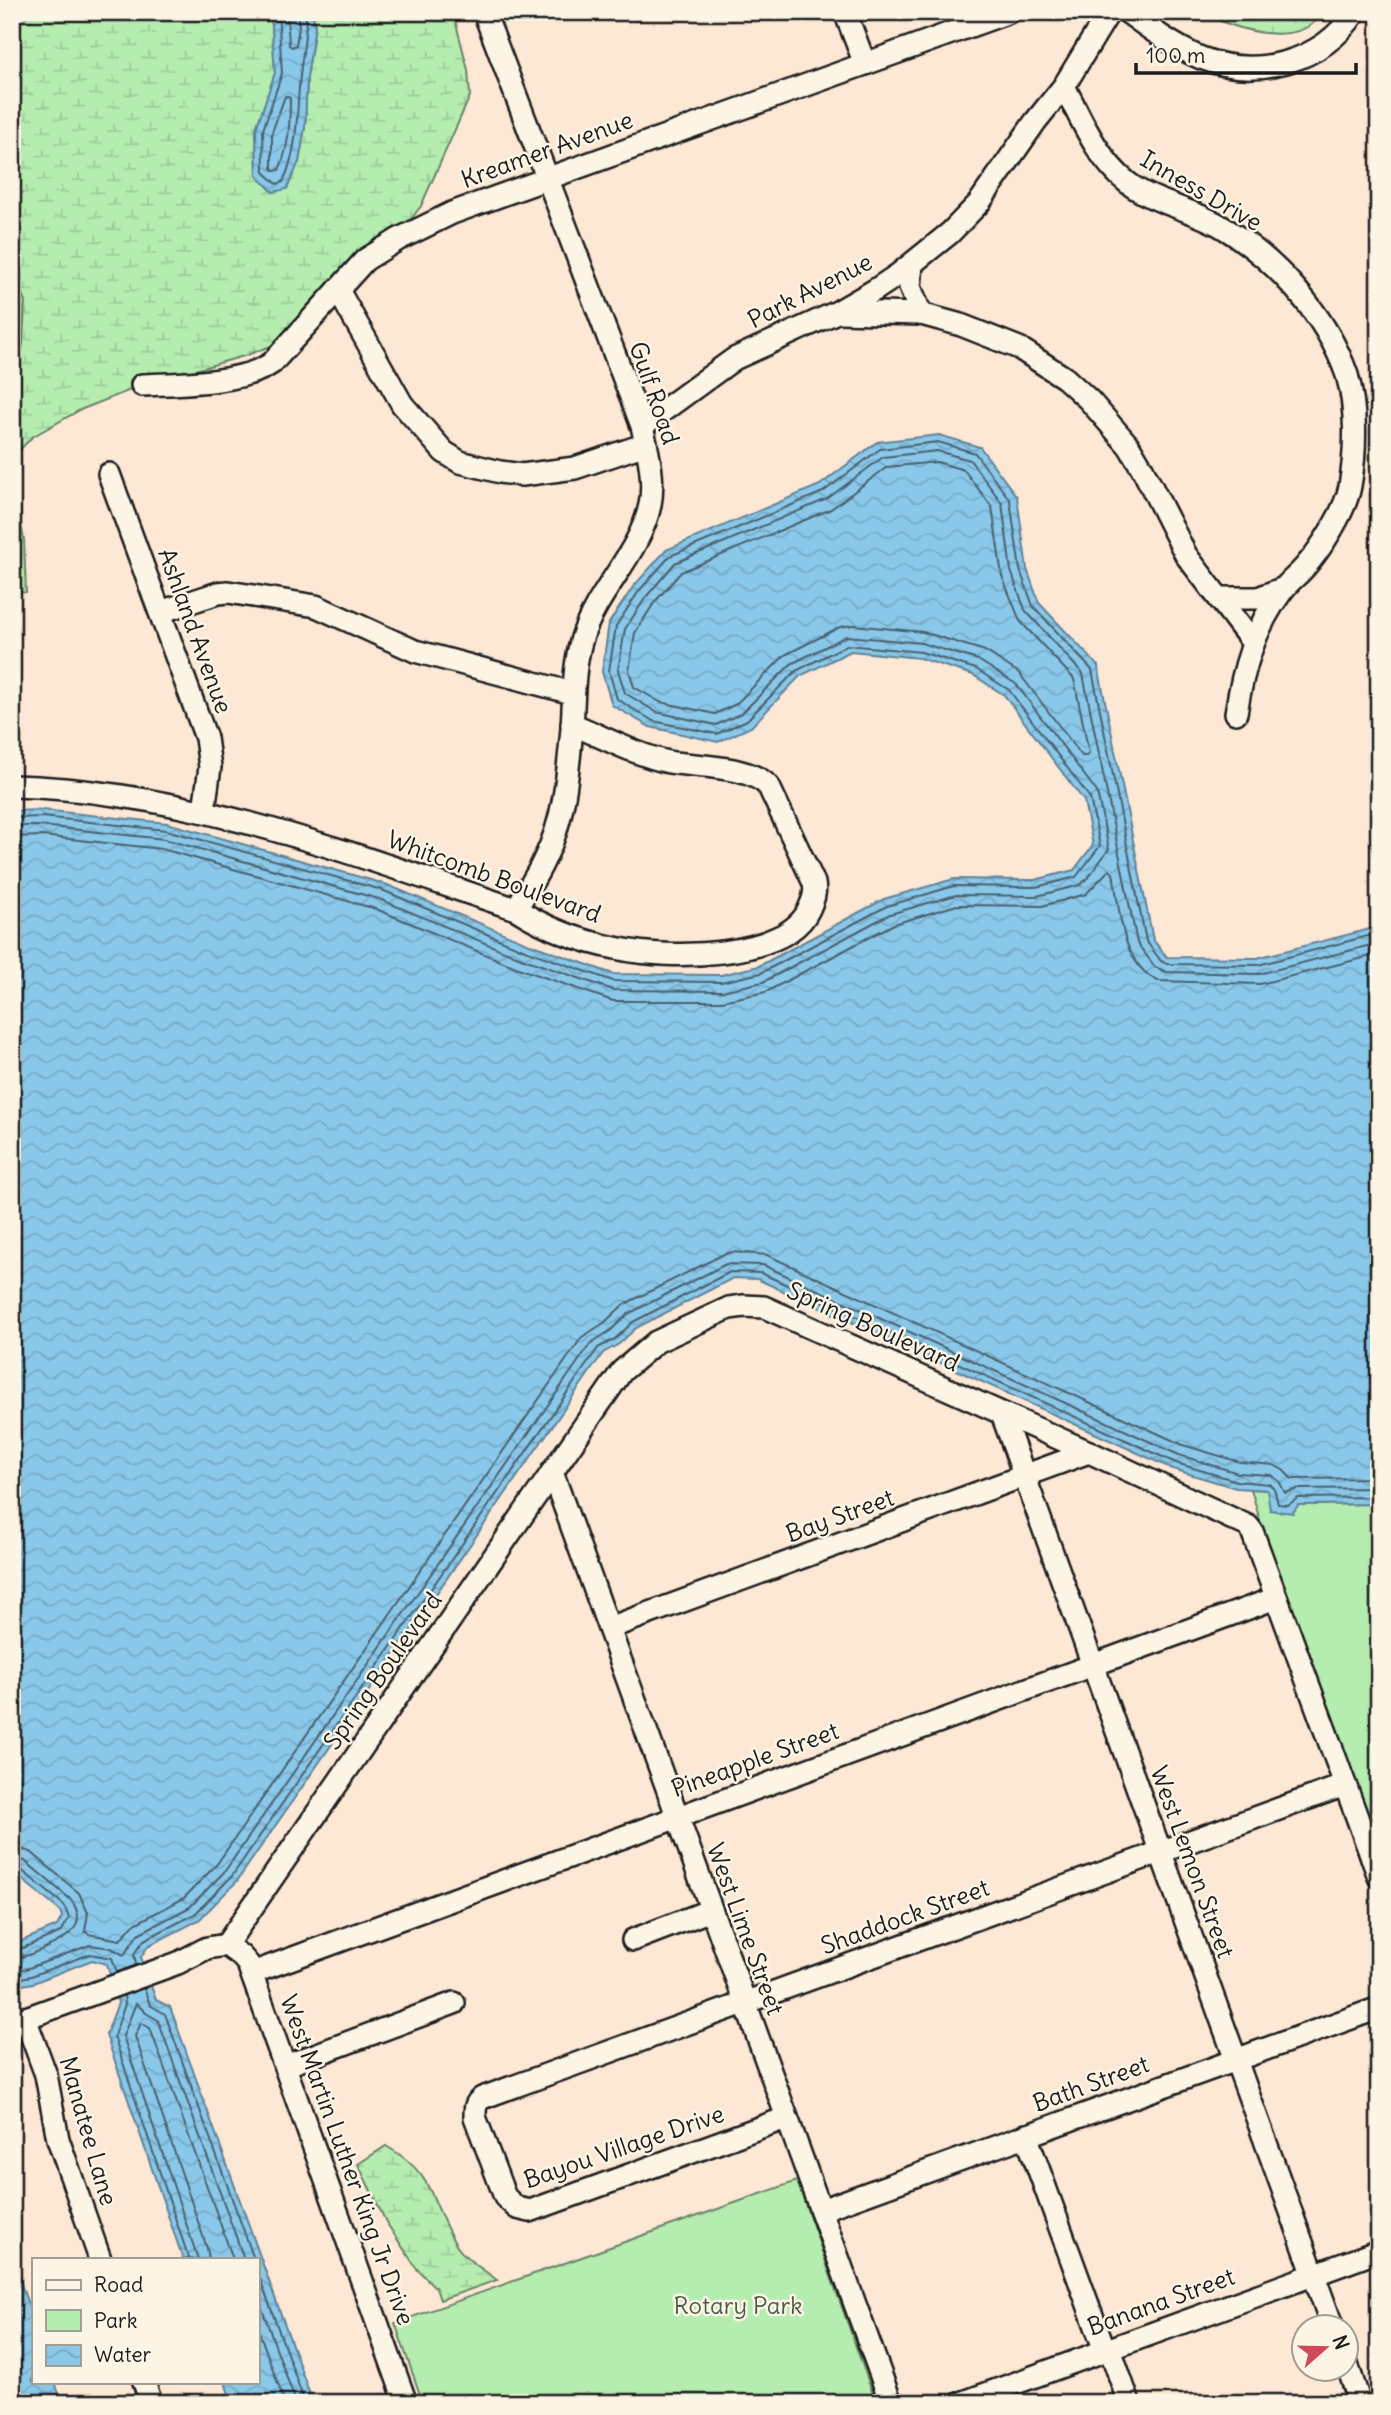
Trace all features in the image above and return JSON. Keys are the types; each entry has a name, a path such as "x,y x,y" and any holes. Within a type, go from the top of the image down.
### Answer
{"street":[{"name":"Gulf Road","path":"484,12 644,435 652,478 650,506 635,541 591,615 577,655 566,786 554,836 516,909"},
{"path":"845,12 865,64"},
{"name":"Kreamer Avenue","path":"142,385 208,381 263,369 365,260 399,239 452,213 1009,12"},
{"name":"Park Avenue","path":"338,290 402,404 444,452 460,461 522,475 575,468 644,435 734,359 837,312 884,285 950,233 979,203 1064,86 1109,12"},
{"path":"1127,12 1147,27 1200,57 1226,65 1252,68 1287,63 1309,53 1335,34 1355,12"},
{"name":"Inness Drive","path":"1064,86 1096,145 1128,183 1216,224 1238,237 1270,264 1309,307 1331,342 1350,388 1353,459 1349,491 1342,509 1314,556 1284,588 1253,643 1242,673 1236,713"},
{"path":"912,264 910,287 921,314"},
{"path":"837,312 921,314 973,328 1019,348 1045,363 1078,389 1129,446 1186,555 1253,643"},
{"name":"Ashland Avenue","path":"108,474 207,743 209,767 204,810"},
{"path":"1220,598 1258,598 1284,588"},
{"path":"160,612 218,593 300,603 316,607 415,651 572,693"},
{"name":"Whitcomb Boulevard","path":"12,786 120,795 204,810 281,831 516,909 554,930 621,949 686,954 712,953 747,947 779,937 805,919 816,889 769,787 763,780 734,771 654,758 572,724"},
{"name":"Spring Boulevard","path":"226,1945 622,1371 656,1342 729,1308 744,1306 764,1307 1243,1522 1252,1531 1345,1785 1374,1851 1379,1877"},
{"name":"West Lemon Street","path":"1002,1414 1328,2314"},
{"name":"Bay Street","path":"609,1628 1089,1452"},
{"name":"West Lime Street","path":"552,1472 891,2403"},
{"name":"Pineapple Street","path":"251,1973 1276,1598"},
{"name":"Shaddock Street","path":"482,2098 1345,1785"},
{"path":"633,1940 711,1910"},
{"path":"19,2021 186,1960 207,1948 226,1945"},
{"name":"West Martin Luther King Jr Drive","path":"226,1945 245,1959 251,1973 406,2403"},
{"path":"285,2066 454,2003"},
{"name":"Bath Street","path":"821,2210 1379,2008"},
{"name":"Manatee Lane","path":"19,2021 46,2075 58,2139 100,2258"},
{"name":"Bayou Village Drive","path":"482,2098 477,2102 475,2117 505,2197 512,2206 530,2211 786,2118"},
{"path":"1026,2135 1129,2403"},
{"name":"Banana Street","path":"961,2403 1379,2251"},
{"path":"145,2384 151,2403"},
{"path":"1354,2384 1360,2403"}],"green space":[{"path":"12,12 271,12 275,73 256,129 257,175 273,192 299,162 315,26 312,12 453,12 468,70 470,96 421,206 405,227 279,343 175,376 134,378 133,389 80,410 32,437 12,458 12,366 20,359 25,302 12,268"},
{"path":"1200,12 1324,12 1312,24 1298,31 1282,34 1247,30"},
{"path":"12,268 25,301 20,359 12,366"},
{"path":"12,487 24,539 26,592 12,593"},
{"path":"1251,1489 1267,1490 1297,1505 1379,1504 1379,1848 1269,1552"},
{"path":"386,2146 414,2167 423,2178 460,2250 497,2280 440,2300 436,2288 417,2269 386,2222 358,2164"},
{"name":"Rotary Park","path":"797,2181 876,2403 423,2403 395,2323"}],"water":[{"path":"271,12 312,12 315,26 299,162 287,189 273,192 257,176 256,129 275,73"},
{"path":"939,435 980,447 1017,497 1027,569 1039,603 1098,666 1153,940 1167,957 1257,958 1374,928 1379,919 1379,1504 1298,1505 1293,1513 1270,1510 1267,1490 1236,1488 1173,1469 757,1279 733,1278 636,1328 619,1344 603,1353 237,1881 199,1920 148,1946 141,1957 156,2000 170,2007 313,2403 232,2403 226,2384 259,2384 259,2258 183,2258 106,2035 118,2003 107,1964 92,1960 33,1983 12,1987 12,1943 57,1926 62,1917 60,1911 12,1871 12,811 42,810 167,823 385,884 527,943 613,974 721,975 759,966 884,899 954,879 1035,880 1074,870 1093,845 1084,801 1004,695 973,675 919,658 851,651 800,676 751,727 718,742 650,727 612,705 602,672 609,623 633,587 666,550 820,485 877,442"},
{"path":"12,2258 32,2316 32,2384 56,2384 62,2403 12,2403"}]}
